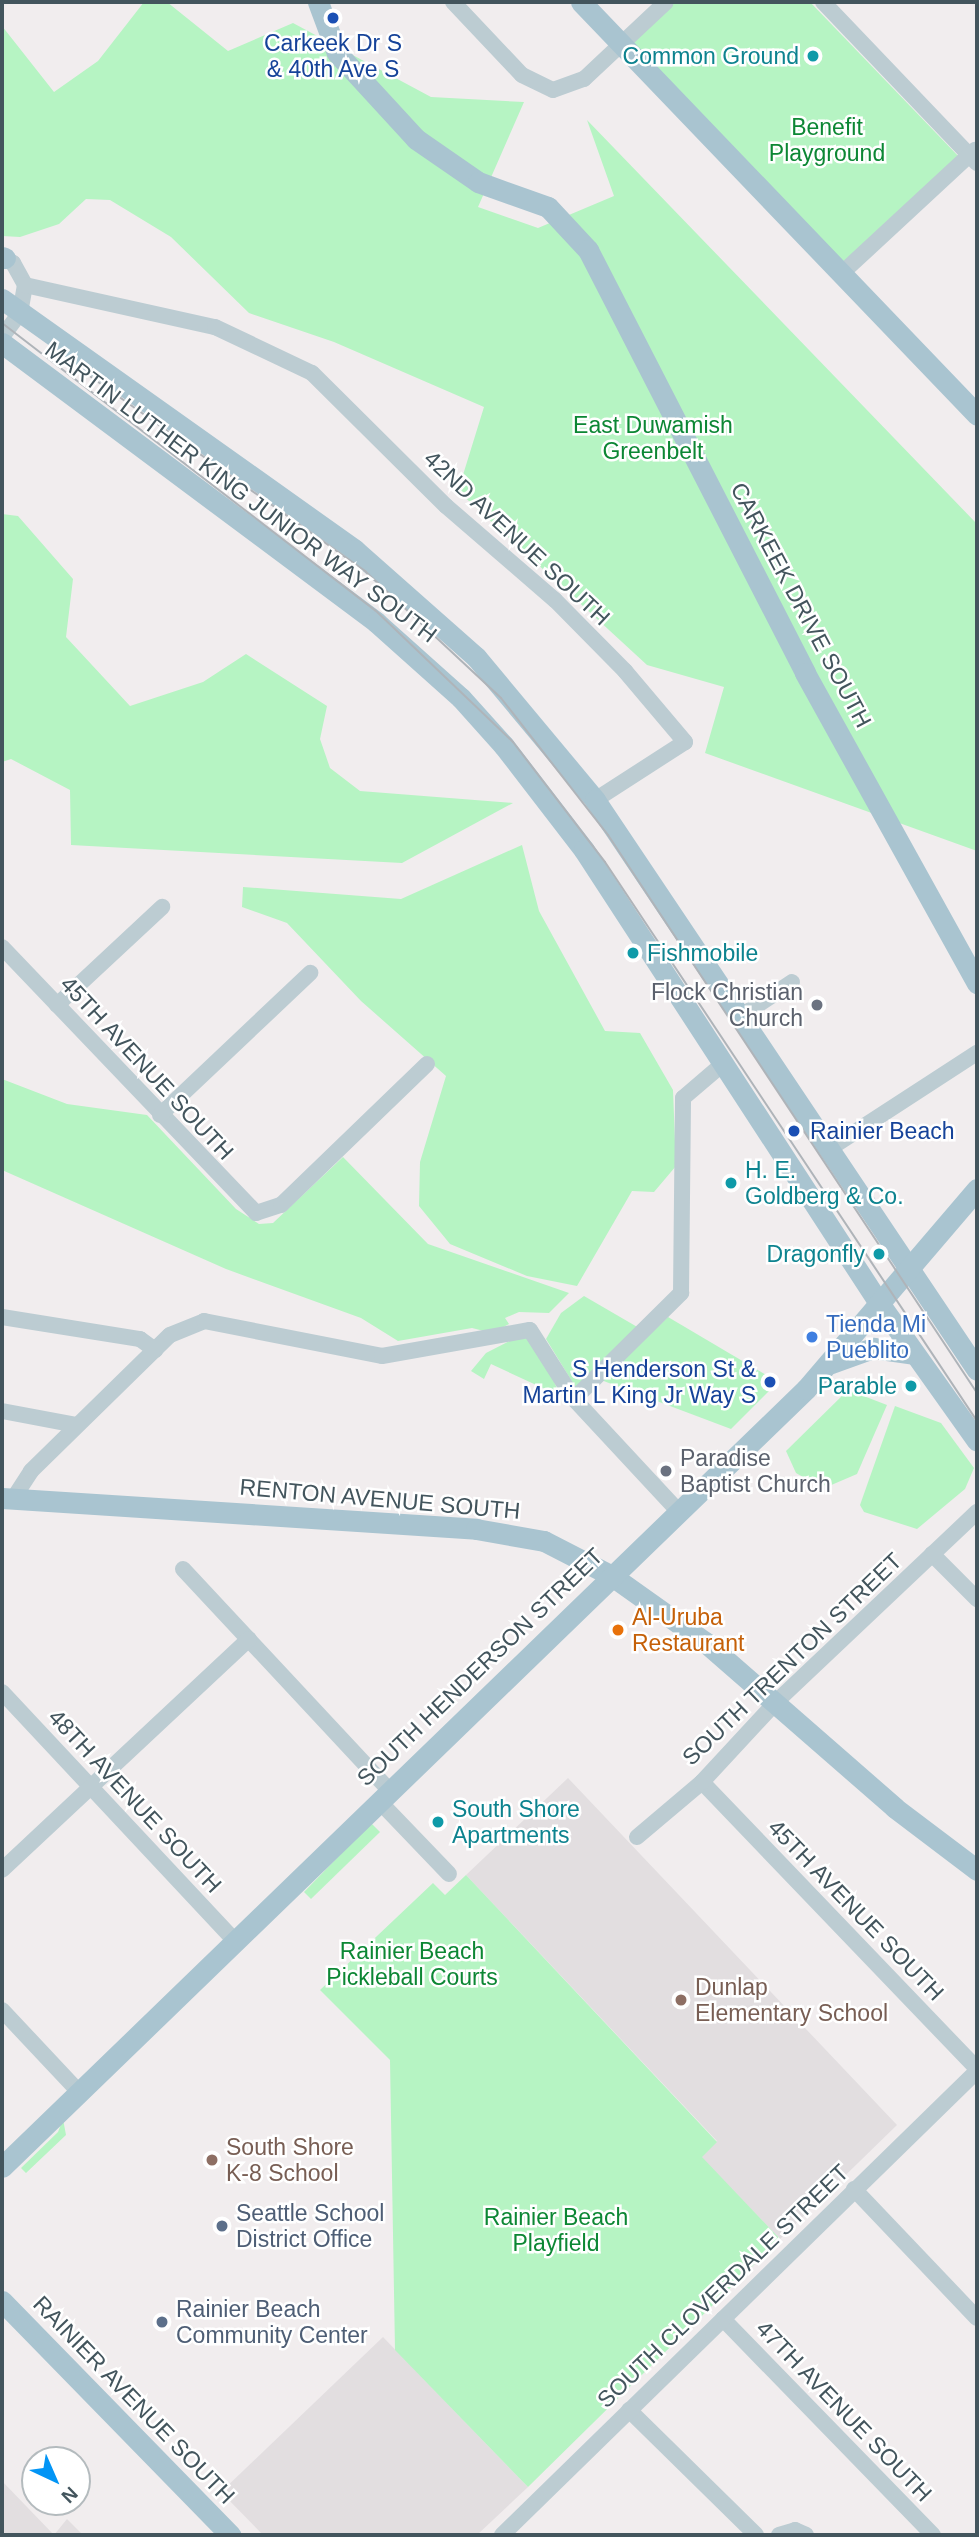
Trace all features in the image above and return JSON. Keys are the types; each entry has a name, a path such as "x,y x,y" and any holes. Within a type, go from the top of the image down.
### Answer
{"main road":[{"name":"CARKEEK DRIVE SOUTH","path":"318,2 337,53 416,139 478,182 548,207 588,250 805,673 977,983"},
{"path":"581,2 977,415"},
{"name":"MARTIN LUTHER KING JUNIOR WAY SOUTH","path":"2,299 388,575 484,666 595,800 743,1014 977,1370"},
{"name":"MARTIN LUTHER KING JUNIOR WAY SOUTH","path":"2,343 376,622 461,698 554,808 724,1063 879,1303 977,1441"},
{"name":"SOUTH HENDERSON STREET","path":"2,2167 829,1364 977,1189"},
{"path":"829,1364 873,1348 914,1354"},
{"name":"RENTON AVENUE SOUTH","path":"7,1498 476,1529 544,1541 612,1576 776,1702 895,1808 977,1870"},
{"name":"RAINIER AVENUE SOUTH","path":"2,2301 230,2535"}],"street":[{"path":"453,2 522,75 542,88 563,89 584,79 666,2"},
{"path":"823,2 975,155 841,274"},
{"path":"2,337 20,313 25,285 3,258"},
{"name":"42ND AVENUE SOUTH","path":"25,285 215,327 312,373 446,506 555,600 625,671 685,742 595,800"},
{"path":"57,1005 162,908"},
{"name":"45TH AVENUE SOUTH","path":"2,947 241,1202 262,1214 281,1205 427,1064"},
{"path":"160,1115 310,973"},
{"path":"743,1014 792,982"},
{"path":"832,1147 977,1053"},
{"path":"575,1399 681,1293 683,1098 724,1063"},
{"path":"2,1317 140,1339 155,1350"},
{"path":"7,1498 76,1425 170,1335 204,1321 398,1357 516,1329 530,1330 575,1399 679,1512"},
{"path":"2,1411 76,1425"},
{"name":"SOUTH TRENTON STREET","path":"637,1837 702,1782 776,1702 977,1512"},
{"path":"932,1554 977,1600"},
{"path":"183,1569 249,1639 449,1874"},
{"path":"2,1870 249,1639"},
{"name":"48TH AVENUE SOUTH","path":"2,1692 235,1941"},
{"name":"45TH AVENUE SOUTH","path":"702,1782 977,2070"},
{"path":"2,2010 79,2092"},
{"name":"SOUTH CLOVERDALE STREET","path":"503,2535 977,2070"},
{"path":"854,2189 977,2318"},
{"name":"47TH AVENUE SOUTH","path":"723,2319 933,2535"},
{"path":"629,2410 756,2535"},
{"path":"779,2535 795,2530 806,2535"}],"shaded area":[{"name":"Dunlap Elementary School","path":"568,1778 897,2125 780,2239 701,2157 717,2141 466,1875"},
{"path":"383,2337 528,2487 477,2535 263,2535 221,2492"},
{"path":"2,2481 21,2501 21,2516 36,2516 54,2535 2,2535"},
{"path":"67,2519 83,2535 54,2535"}],"green space":[{"name":"East Duwamish Greenbelt","path":"144,2 167,2 228,51 293,23 431,97 524,102 478,207 538,228 614,196 587,120 977,524 977,851 705,753 724,687 647,665 458,491 484,407 334,342 249,313 171,237 110,200 86,199 59,224 20,237 2,236 2,26 54,92 98,61"},
{"name":"Benefit Playground","path":"665,2 810,2 962,160 837,270 620,46"},
{"path":"2,514 18,516 73,579 66,637 130,706 203,682 246,654 327,706 320,739 330,768 360,791 513,803 402,863 71,845 70,790 11,759 2,762"},
{"path":"522,845 539,911 605,1031 640,1033 673,1090 676,1166 654,1192 632,1191 577,1286 527,1276 450,1244 419,1206 420,1162 446,1076 361,1001 287,923 242,907 243,887 401,899"},
{"path":"2,1079 67,1104 147,1115 236,1209 259,1224 273,1223 343,1157 428,1244 569,1293 549,1313 519,1312 505,1318 509,1324 492,1333 472,1328 398,1341 361,1318 226,1269 2,1170"},
{"path":"584,1296 639,1328 576,1388 546,1339 561,1313"},
{"path":"668,1317 778,1382 731,1429 601,1380"},
{"path":"523,1334 544,1357 560,1396 491,1364 484,1379 471,1371 486,1353"},
{"path":"848,1390 887,1405 857,1474 829,1486 815,1484 796,1473 786,1451"},
{"path":"895,1406 941,1423 974,1468 965,1489 917,1529 864,1512 860,1505"},
{"path":"371,1823 380,1832 311,1899 304,1892"},
{"name":"Rainier Beach Playfield","path":"466,1875 717,2142 702,2157 780,2239 528,2487 395,2350 390,2060 320,1990 433,1883 445,1895"},
{"path":"63,2119 66,2135 26,2173 21,2168 58,2132"}],"tram line":[{"path":"2,323 375,610 513,742 605,862 977,1421"},
{"path":"77,367 366,572 501,698 608,835 977,1393"}],"place":[{"name":"Carkeek Dr S & 40th Ave S","path":"333,18"},
{"name":"Common Ground","path":"813,56"},
{"name":"Fishmobile","path":"633,953"},
{"name":"Flock Christian Church","path":"817,1005"},
{"name":"Rainier Beach","path":"794,1131"},
{"name":"H. E. Goldberg & Co.","path":"731,1183"},
{"name":"Dragonfly","path":"879,1254"},
{"name":"Tienda Mi Pueblito","path":"812,1337"},
{"name":"S Henderson St & Martin L King Jr Way S","path":"770,1382"},
{"name":"Parable","path":"911,1386"},
{"name":"Paradise Baptist Church","path":"666,1471"},
{"name":"Al-Uruba Restaurant","path":"618,1630"},
{"name":"South Shore Apartments","path":"438,1822"},
{"name":"Dunlap Elementary School","path":"681,2000"},
{"name":"South Shore K-8 School","path":"212,2160"},
{"name":"Seattle School District Office","path":"222,2226"},
{"name":"Rainier Beach Community Center","path":"162,2322"}],"park label":[{"name":"Rainier Beach Pickleball Courts","path":"412,1964"}]}
